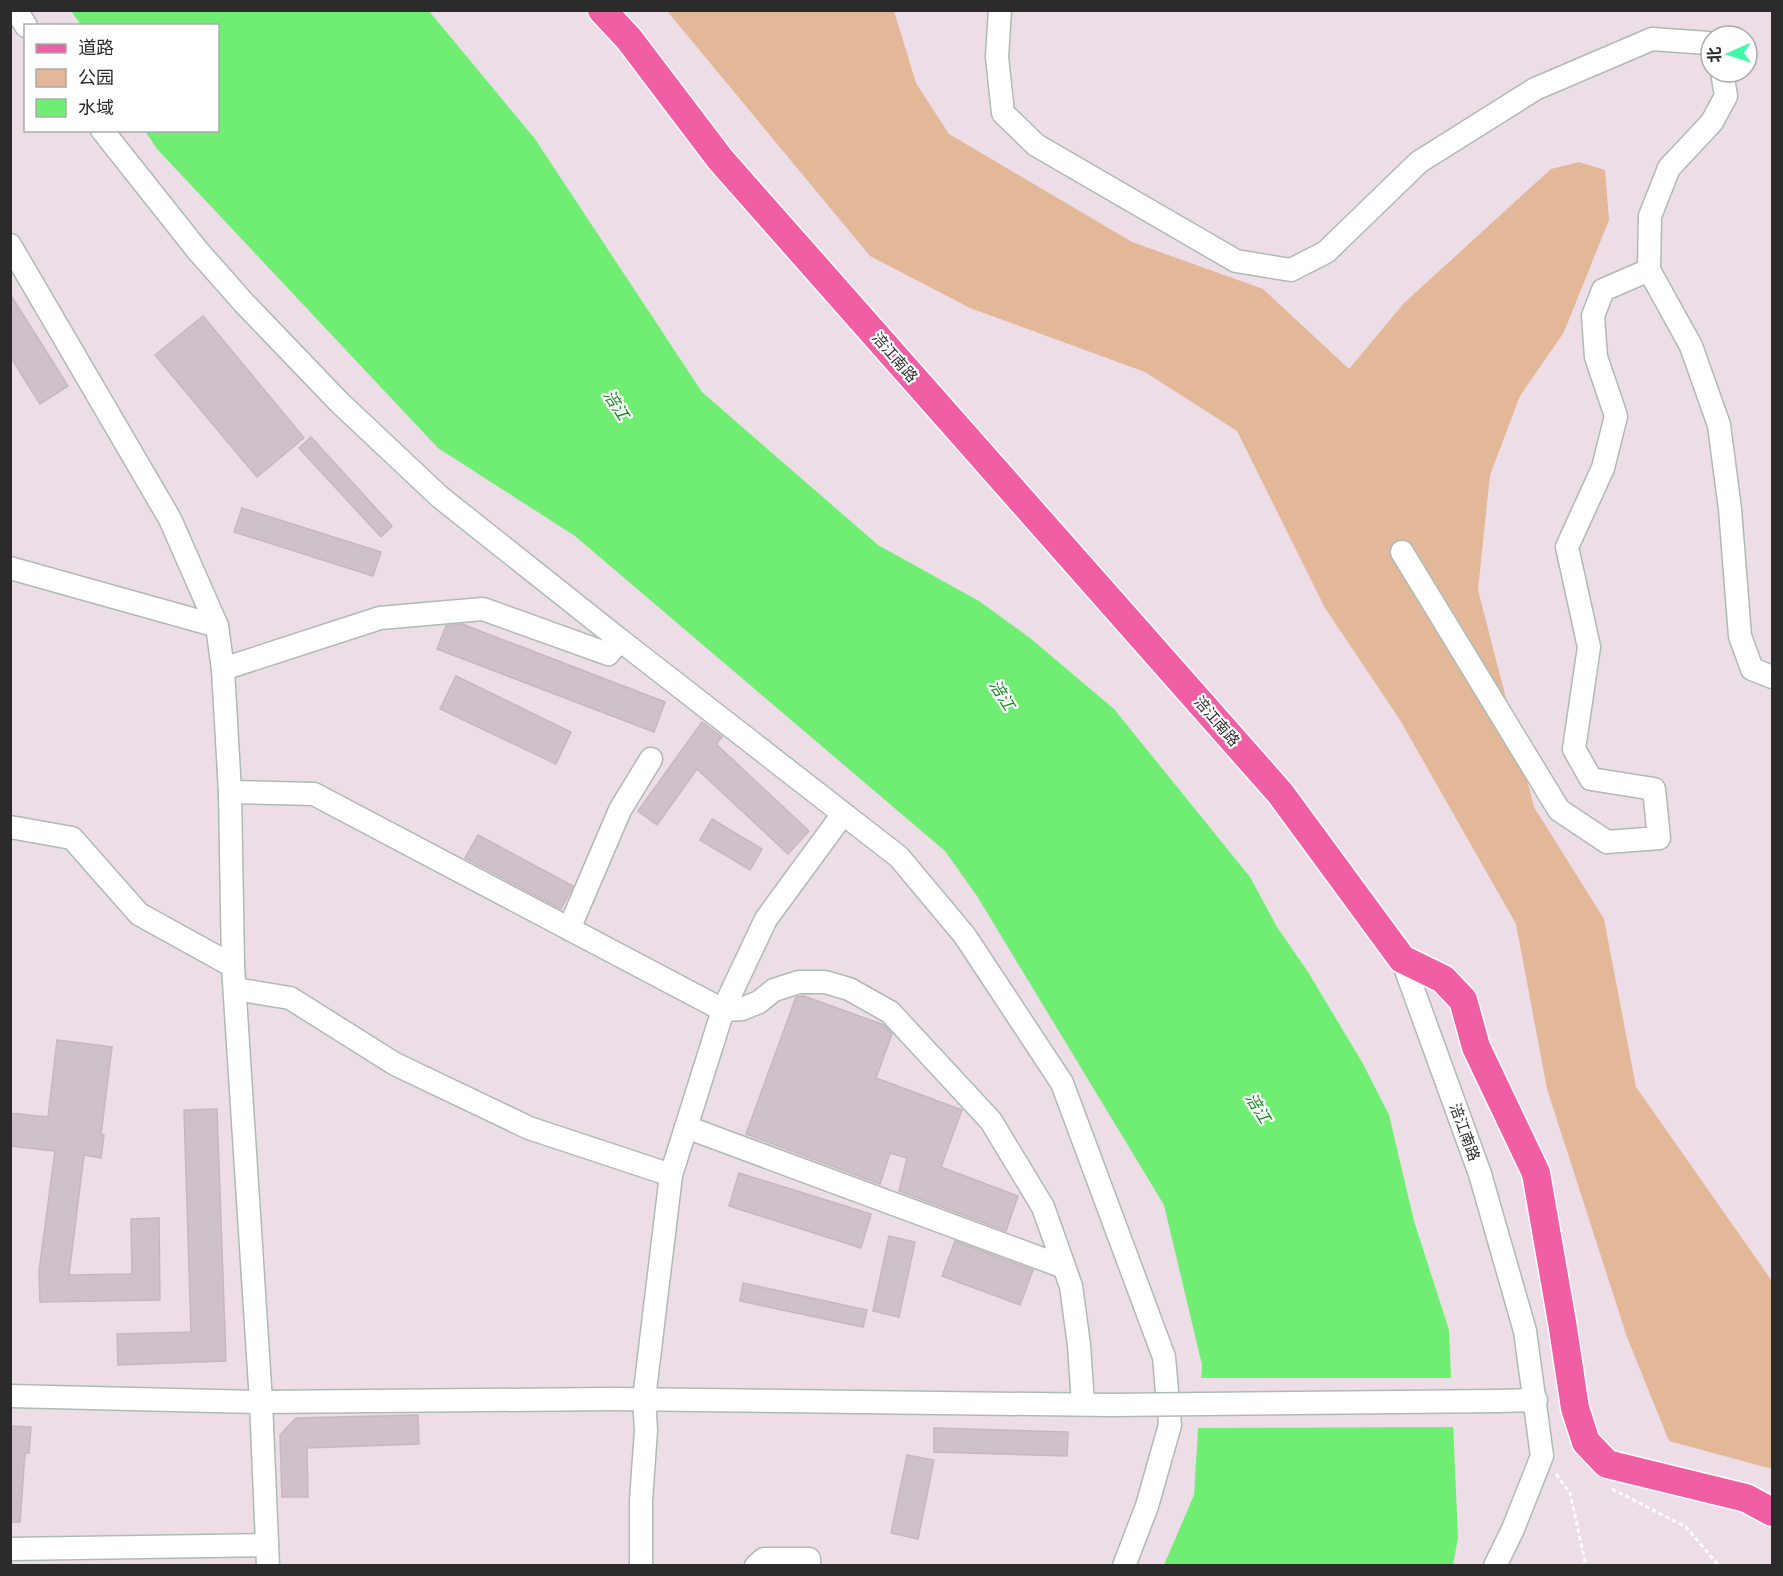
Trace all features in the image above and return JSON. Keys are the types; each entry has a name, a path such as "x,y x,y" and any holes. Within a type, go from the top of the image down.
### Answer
{"main road":[{"name":"涪江南路","path":"602,10 629,39 720,159 1280,793 1402,959"},
{"path":"1402,959 1443,979 1463,1000 1476,1047 1536,1173 1563,1322 1575,1408 1586,1442 1607,1464 1746,1498 1773,1512"}],"street":[{"path":"16,10 25,24"},
{"path":"1000,10 997,57 1003,113 1036,145 1236,261 1291,270 1326,252 1419,162 1535,89 1652,39 1699,42"},
{"path":"1724,84 1726,96 1712,122 1669,168 1650,216 1649,270 1691,346 1719,425 1730,509 1740,636 1752,669 1773,677"},
{"path":"104,132 198,251 291,353 339,402 440,497 899,857 965,936 1062,1083 1164,1357 1170,1425 1147,1506 1124,1566"},
{"path":"10,245 170,519 217,626 224,669 230,792 234,977 261,1402 268,1555 10,1549"},
{"path":"1402,552 1559,810 1607,842 1659,838 1654,789 1592,779 1574,749 1589,646 1567,547 1603,468 1616,416 1596,357 1593,316 1602,290 1649,270"},
{"path":"10,568 217,626"},
{"path":"224,669 380,618 483,609 608,654 620,640"},
{"path":"569,928 620,810 651,759"},
{"path":"230,792 314,794 723,1010 742,1009 759,1002 774,990 799,982 825,982 849,989 890,1012 991,1121 1042,1207 1071,1287 1083,1404"},
{"path":"641,1566 641,1501 646,1430 644,1400 671,1175 723,1010 766,919 843,814"},
{"path":"10,827 72,838 139,914 234,977 290,998 395,1064 529,1128 671,1175"},
{"name":"涪江南路","path":"1402,959 1480,1174 1526,1331 1542,1456 1513,1529 1495,1566"},
{"path":"686,1127 1064,1267"},
{"path":"10,1396 261,1402 644,1400 1111,1405 1536,1400"},
{"path":"756,1566 764,1559 784,1558 809,1559 809,1566"}],"path":[{"path":"1542,1456 1570,1493 1586,1566"},
{"path":"1604,1485 1686,1527 1719,1566"}],"green space":[{"path":"667,11 894,11 916,83 949,134 1132,242 1263,289 1349,369 1404,303 1551,169 1579,162 1605,170 1609,220 1564,332 1520,396 1490,475 1478,590 1534,807 1604,919 1636,1087 1772,1281 1772,1469 1669,1441 1627,1337 1547,1089 1516,924 1400,720 1325,608 1237,431 1145,372 970,308 870,256"}],"water":[{"name":"涪江","path":"71,11 429,11 535,139 702,392 878,545 979,601 1030,638 1114,709 1250,877 1277,927 1308,972 1362,1062 1389,1115 1414,1221 1449,1330 1458,1538 1453,1565 1164,1565 1194,1495 1202,1365 1164,1205 977,896 945,851 575,536 438,448 157,149 146,132 219,132 219,24 80,24"}],"pier":[{"path":"1198,1378 1454,1378 1456,1427 1195,1428"}],"building":[{"path":"10,294 68,386 40,404 10,356"},
{"path":"203,316 304,438 257,477 155,355"},
{"path":"311,437 392,526 381,537 299,448"},
{"path":"242,508 381,552 373,576 234,532"},
{"path":"462,624 665,702 654,732 437,649 446,626"},
{"path":"456,676 571,732 556,764 440,709"},
{"path":"702,722 722,737 716,744 809,831 788,854 697,769 657,825 638,811"},
{"path":"712,819 762,849 750,870 700,840"},
{"path":"478,835 573,886 561,909 465,858"},
{"path":"804,996 884,1025 892,1034 876,1078 962,1110 941,1167 1018,1196 1006,1231 899,1191 907,1158 890,1153 880,1184 746,1134 796,997"},
{"path":"57,1040 112,1047 101,1134 104,1135 101,1158 84,1155 69,1275 132,1274 131,1219 159,1218 160,1300 40,1302 39,1271 55,1151 10,1146 10,1113 48,1117"},
{"path":"217,1109 226,1361 118,1365 117,1334 191,1332 184,1110"},
{"path":"739,1173 871,1214 861,1248 729,1206"},
{"path":"889,1236 915,1242 899,1317 873,1311"},
{"path":"955,1241 1033,1270 1020,1305 942,1276"},
{"path":"743,1283 867,1310 863,1327 740,1301"},
{"path":"418,1415 419,1444 307,1448 308,1497 282,1497 280,1435 296,1418"},
{"path":"10,1426 31,1427 29,1453 25,1453 20,1522 10,1522"},
{"path":"934,1428 1068,1432 1067,1456 934,1452"},
{"path":"907,1455 934,1460 918,1539 891,1533"}]}
